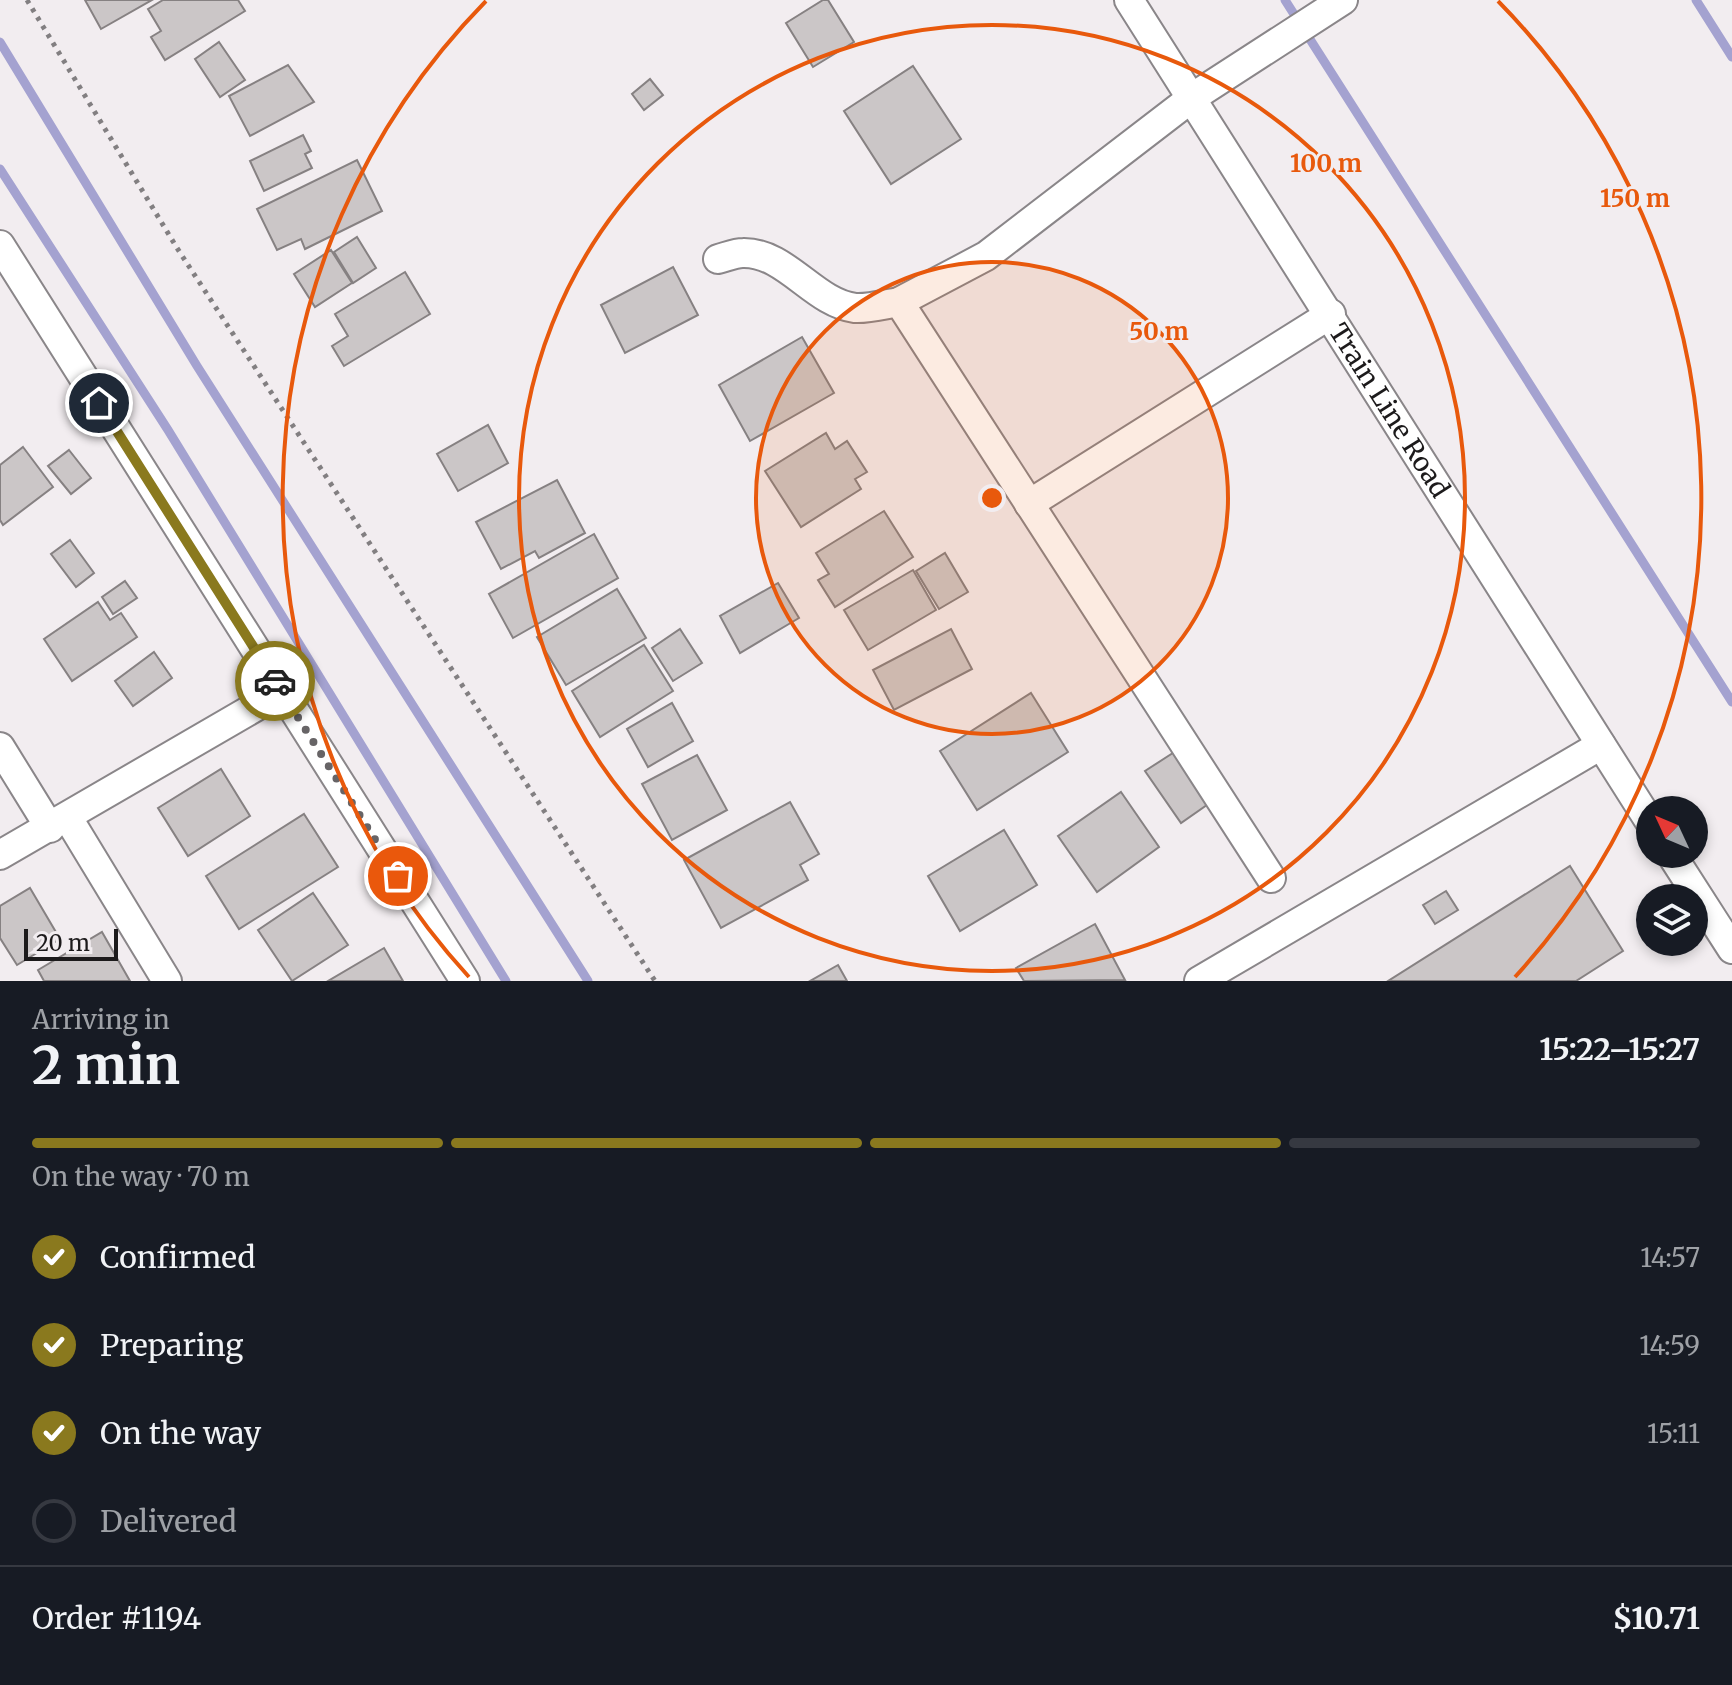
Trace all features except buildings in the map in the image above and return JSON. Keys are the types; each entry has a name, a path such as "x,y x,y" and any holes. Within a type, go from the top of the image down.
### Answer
{"street":[{"name":"Train Line Road","path":"1129,0 1331,314 1636,800"},
{"path":"718,259 743,252 766,259 798,276 826,297 856,308 899,302 986,256 1193,97 1334,6"},
{"path":"0,245 465,981"},
{"path":"899,302 1271,878"},
{"path":"1029,504 1331,314"},
{"path":"0,855 281,692"},
{"path":"1199,981 1601,745"},
{"path":"0,747 59,823 167,981"},
{"path":"1680,868 1732,949"}],"path":[{"path":"27,0 177,248 655,981"}],"waterway":[{"path":"1285,0 1732,702"},
{"path":"1696,0 1732,57"},
{"path":"0,42 197,366 588,981"},
{"path":"0,169 168,430 506,981"}],"way so far":[{"path":"275,681 398,876"}],"route":[{"path":"99,403 275,681"}]}
